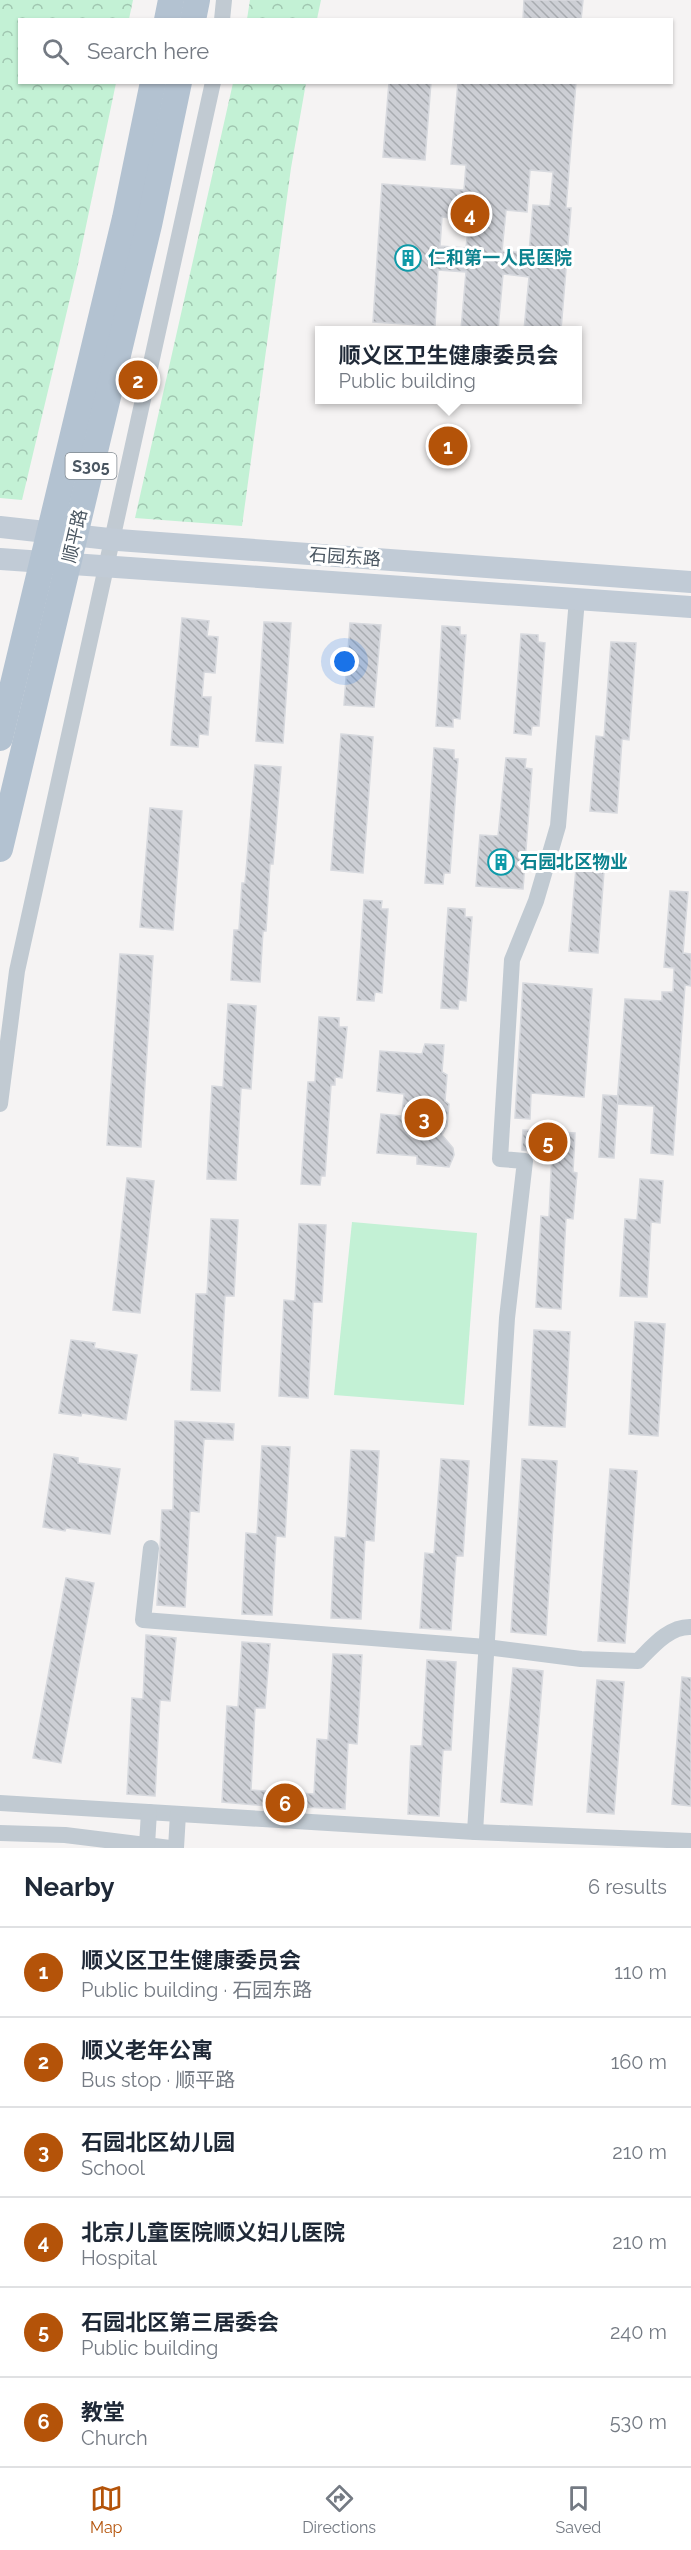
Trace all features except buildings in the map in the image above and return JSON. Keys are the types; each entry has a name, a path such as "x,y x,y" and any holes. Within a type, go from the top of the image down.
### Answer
{"main road":[{"path":"167,18 171,0"},
{"path":"193,18 197,0"},
{"name":"顺平路","path":"0,738 124,218 153,84"},
{"name":"顺平路","path":"0,849 149,225 179,84"},
{"name":"石园东路","path":"0,527 112,539 691,582"},
{"name":"石园东路","path":"0,559 691,607"}],"street":[{"path":"222,18 224,0"},
{"path":"0,1104 17,971 213,84"},
{"path":"475,1832 506,1329 525,1161 501,1159 512,960 536,901 558,826 577,598"},
{"path":"151,1548 143,1620 486,1647 581,1659 638,1661 672,1632 691,1627"},
{"path":"0,1803 475,1832 691,1841"},
{"path":"147,1845 149,1812"},
{"path":"176,1848 178,1814"},
{"path":"0,1833 65,1835 170,1848"}],"green space":[{"path":"0,0 133,0 129,18 18,18 18,84 116,84 77,269 22,500 0,498"},
{"path":"250,0 321,0 317,18 247,18"},
{"path":"233,84 306,84 291,168 242,526 135,518"},
{"path":"352,1222 477,1233 464,1405 334,1395"}],"place":[{"name":"北京儿童医院顺义妇儿医院","path":"470,214"},
{"name":"仁和第一人民医院","path":"408,258"},
{"name":"顺义老年公寓","path":"138,380"},
{"name":"顺义区卫生健康委员会","path":"448,446"},
{"name":"石园北区物业","path":"501,862"},
{"name":"石园北区幼儿园","path":"424,1118"},
{"name":"石园北区第三居委会","path":"548,1142"},
{"name":"教堂","path":"285,1803"}]}
